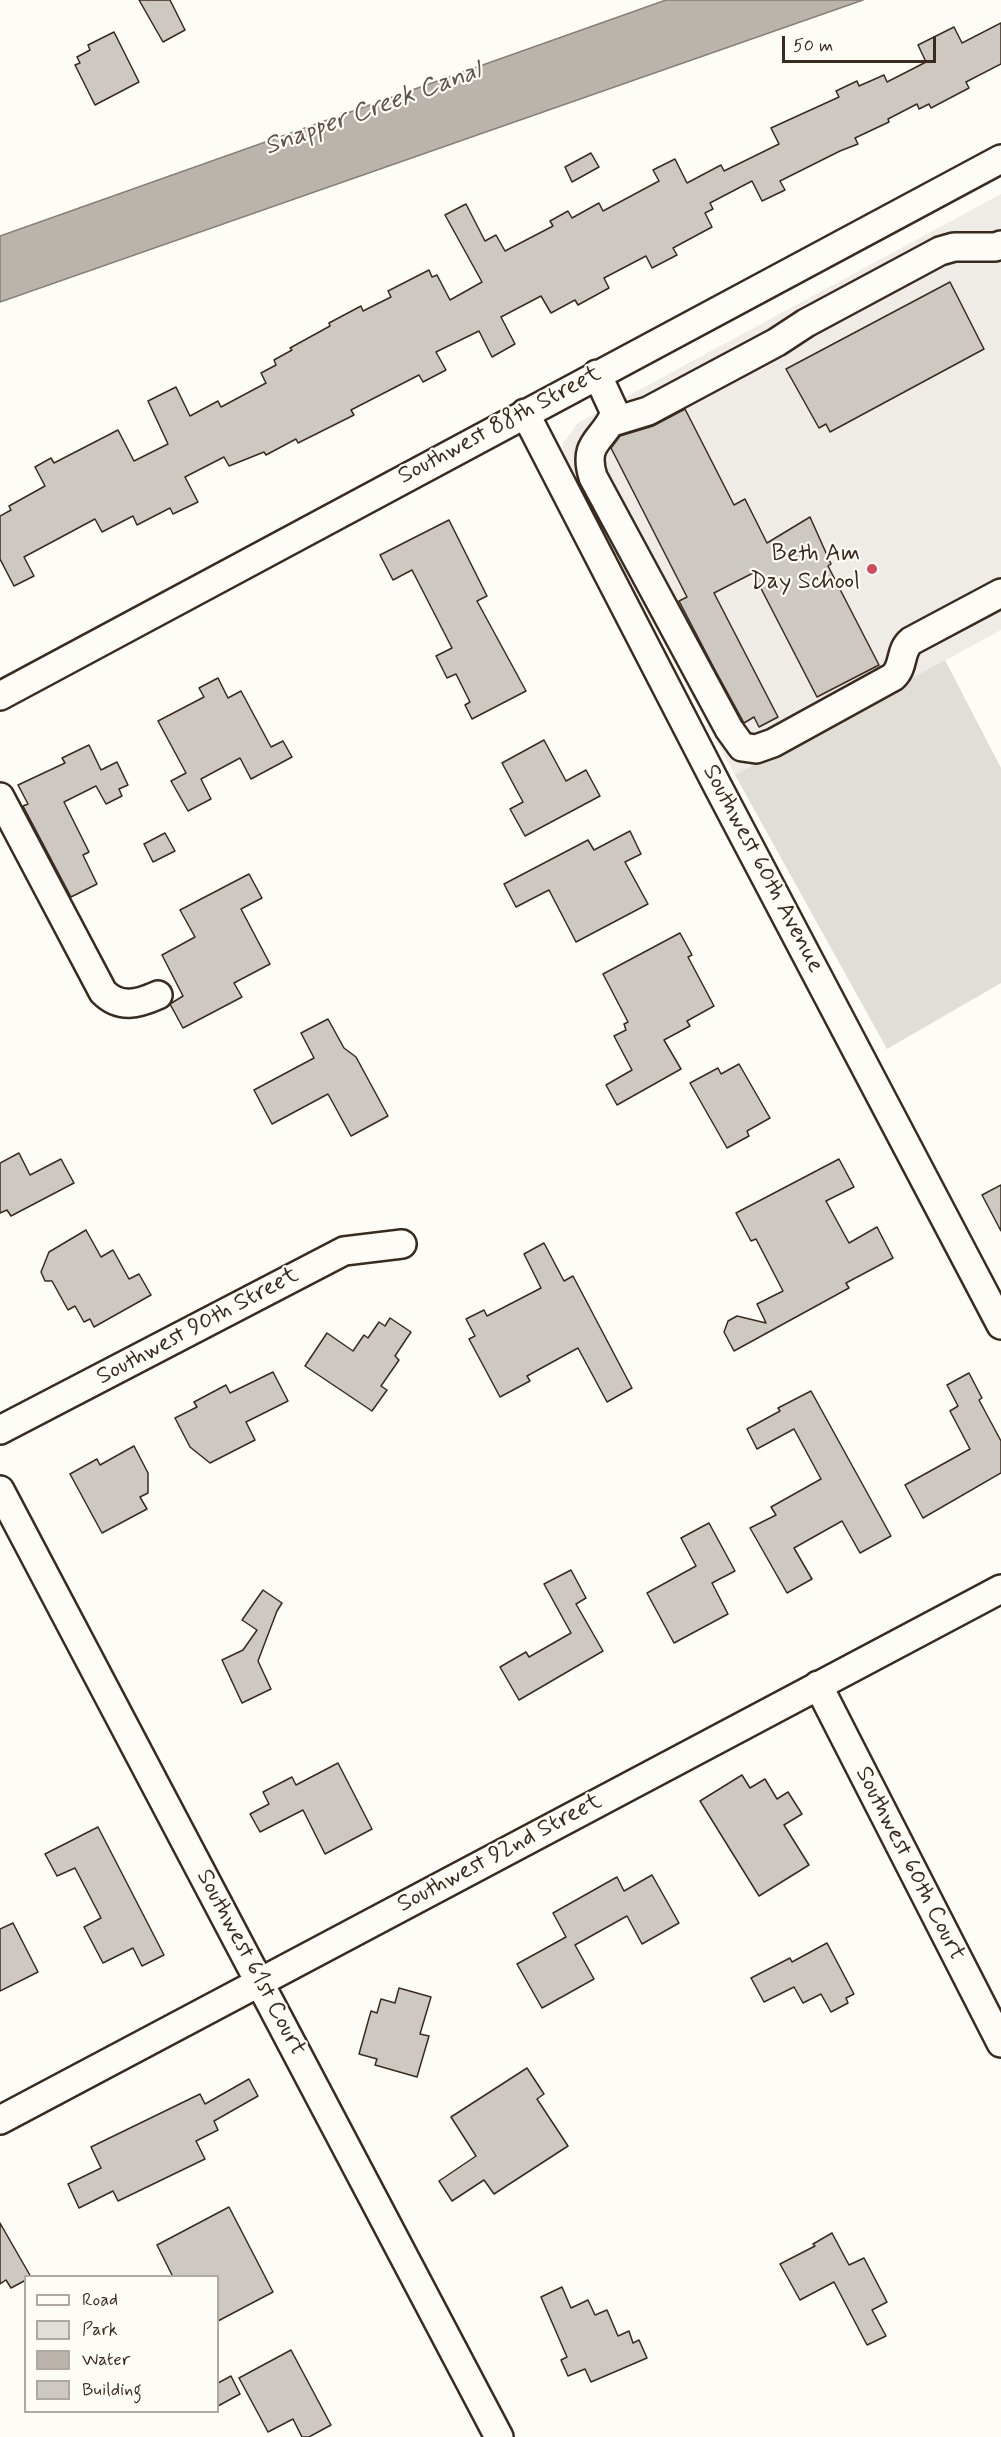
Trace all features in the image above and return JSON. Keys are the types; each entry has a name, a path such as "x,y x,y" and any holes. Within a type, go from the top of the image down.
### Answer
{"street":[{"name":"Southwest 88th Street","path":"0,696 1001,159"},
{"path":"1001,245 995,248 954,247 940,250 806,323 777,342 648,411 612,422 600,433 591,449 589,459 593,477 729,729 742,747 756,749 773,743 893,677 900,671 902,653 911,641 1001,593"},
{"path":"597,374 615,413 612,422"},
{"name":"Southwest 60th Avenue","path":"525,413 717,785 1001,1325"},
{"path":"0,797 103,993 113,1002 126,1003 143,1002 158,995"},
{"name":"Southwest 90th Street","path":"0,1430 344,1251 402,1244"},
{"name":"Southwest 61st Court","path":"0,1490 499,2437"},
{"name":"Southwest 92nd Street","path":"0,2120 1001,1589"},
{"name":"Southwest 60th Court","path":"818,1685 1001,2043"}],"shaded area":[{"path":"1001,194 1001,630 735,775 563,458 563,443 578,423"}],"green space":[{"path":"945,660 1001,768 1001,983 887,1049 735,775"}],"water":[{"name":"Snapper Creek Canal","path":"666,0 863,0 0,302 0,236"}],"building":[{"path":"139,0 170,0 185,30 163,42"},
{"path":"1001,23 1001,64 966,82 969,88 931,108 929,104 919,109 917,104 888,119 889,122 855,138 858,144 780,181 785,190 762,201 752,181 710,203 713,209 705,213 712,227 673,248 677,255 652,268 646,256 604,278 609,288 578,305 575,300 551,313 541,296 501,317 515,344 492,357 479,331 436,352 446,370 423,382 419,375 351,410 354,415 298,443 296,439 266,455 264,452 229,466 224,457 185,477 198,502 173,514 170,508 137,525 133,516 102,532 95,519 24,557 34,576 14,586 0,559 0,516 11,510 9,506 45,486 35,467 51,458 54,463 118,430 134,461 168,444 148,401 176,387 190,416 218,401 221,407 266,383 261,373 276,365 274,360 292,350 290,348 361,306 363,311 391,297 388,291 429,270 432,277 437,275 450,300 482,282 445,215 466,204 485,241 496,235 505,251 553,226 550,221 568,211 572,218 599,203 603,211 659,181 653,170 675,159 687,183 721,165 724,171 779,144 771,128 839,97 836,91 857,81 859,86 884,75 887,82 926,62 918,45 954,27 962,43"},
{"path":"114,32 139,82 95,105 75,65 80,63 77,57 90,50 88,45"},
{"path":"591,153 599,167 572,182 565,167"},
{"path":"950,282 984,349 830,432 826,424 819,428 786,369"},
{"path":"685,409 734,505 745,499 767,543 810,517 831,564 828,566 879,665 817,697 753,573 714,593 778,717 759,727 754,717 744,723 714,668 679,601 687,597 611,448 620,436 653,426"},
{"path":"449,520 487,596 477,601 526,691 472,719 465,705 470,702 456,674 447,678 436,656 452,648 412,570 393,580 380,555"},
{"path":"218,678 228,698 241,691 271,747 283,741 292,757 251,779 240,758 201,779 211,799 188,811 171,781 186,773 158,721 204,697 199,688"},
{"path":"544,740 566,781 586,770 600,796 525,836 510,809 523,802 502,763"},
{"path":"89,745 101,770 117,762 128,785 119,789 122,796 106,804 96,786 64,802 89,852 83,855 97,884 71,897 23,806 28,804 18,785 65,763 62,758"},
{"path":"630,831 641,854 625,862 648,904 576,942 549,890 516,907 504,884 588,840 594,850"},
{"path":"165,833 175,851 153,862 144,844"},
{"path":"249,874 262,898 241,909 270,964 234,983 242,997 183,1028 170,1004 183,996 162,955 195,937 180,910"},
{"path":"680,933 692,955 688,957 714,1006 687,1021 690,1026 664,1040 681,1069 617,1105 606,1085 632,1070 614,1036 626,1030 624,1024 628,1022 603,974"},
{"path":"328,1019 344,1048 356,1057 388,1116 351,1136 328,1094 272,1124 254,1090 314,1058 301,1033"},
{"path":"739,1064 770,1118 747,1131 749,1136 727,1148 690,1083 718,1068 721,1074"},
{"path":"19,1153 30,1175 61,1159 74,1183 11,1216 7,1210 0,1213 0,1163"},
{"path":"839,1159 854,1187 826,1201 849,1243 877,1227 893,1258 846,1283 849,1288 734,1351 724,1332 728,1321 737,1316 766,1323 757,1304 783,1291 756,1239 751,1241 736,1213"},
{"path":"1001,1185 1001,1231 982,1195"},
{"path":"86,1230 101,1257 113,1250 129,1279 139,1274 151,1295 94,1327 90,1319 84,1322 75,1306 68,1310 52,1281 45,1281 41,1272 49,1252"},
{"path":"544,1243 564,1281 573,1276 632,1388 607,1402 578,1348 527,1376 530,1381 500,1397 469,1339 475,1336 466,1319 484,1310 487,1316 541,1288 524,1254"},
{"path":"390,1318 411,1332 395,1356 399,1360 381,1386 387,1390 372,1411 305,1366 327,1333 353,1351 364,1335 368,1338 379,1322 385,1326"},
{"path":"273,1372 288,1401 246,1422 255,1440 210,1463 190,1447 175,1418 197,1407 194,1402 226,1385 230,1393"},
{"path":"969,1373 982,1398 979,1400 1001,1441 1001,1473 923,1518 905,1485 970,1449 950,1411 958,1406 947,1385"},
{"path":"811,1391 891,1536 860,1553 842,1521 794,1548 812,1579 787,1593 750,1528 776,1515 771,1507 821,1479 794,1429 757,1449 747,1429 780,1411 778,1408"},
{"path":"134,1446 148,1473 148,1493 140,1497 147,1509 102,1533 70,1474 97,1459 100,1465"},
{"path":"709,1523 735,1571 712,1583 728,1614 674,1643 647,1593 696,1566 681,1538"},
{"path":"571,1570 586,1598 576,1604 603,1651 519,1700 500,1667 526,1652 529,1657 571,1633 544,1584"},
{"path":"263,1590 282,1603 258,1661 271,1689 242,1703 222,1660 243,1650 257,1630 242,1620"},
{"path":"338,1763 372,1829 325,1854 303,1810 260,1832 250,1814 269,1804 263,1792 292,1777 296,1785"},
{"path":"742,1775 750,1788 765,1779 777,1799 788,1792 802,1814 784,1825 809,1865 759,1896 700,1801"},
{"path":"98,1827 164,1955 142,1966 133,1948 103,1963 84,1927 101,1918 75,1868 57,1876 45,1854"},
{"path":"652,1875 679,1923 642,1944 627,1916 575,1945 594,1979 542,2008 517,1964 566,1937 553,1913 617,1877 624,1891"},
{"path":"13,1923 38,1972 0,1991 0,1929"},
{"path":"827,1943 854,1994 846,1998 848,2003 831,2012 821,1994 803,2003 794,1987 764,2002 751,1978 790,1958 792,1962"},
{"path":"399,1988 431,1997 420,2034 429,2036 417,2077 375,2065 377,2059 359,2054 371,2011 377,2013 381,1999 395,2003"},
{"path":"527,2068 544,2094 537,2099 568,2146 494,2194 484,2180 452,2201 439,2181 476,2156 451,2117"},
{"path":"249,2079 258,2096 214,2121 218,2130 196,2141 205,2159 118,2201 113,2191 79,2208 68,2184 101,2168 91,2147 200,2094 205,2104"},
{"path":"229,2207 273,2292 219,2320 219,2275 172,2275 157,2245"},
{"path":"0,2223 30,2275 24,2275 24,2281 11,2288 6,2280 0,2284"},
{"path":"832,2233 849,2265 864,2258 887,2302 872,2310 886,2336 867,2345 834,2282 800,2300 780,2264 815,2246 813,2244"},
{"path":"562,2287 571,2308 588,2300 595,2315 607,2310 618,2336 629,2331 633,2343 639,2340 647,2358 591,2382 585,2369 568,2376 561,2360 567,2357 541,2297"},
{"path":"291,2350 331,2425 309,2437 302,2437 293,2419 268,2432 239,2378"},
{"path":"231,2376 240,2394 219,2405 219,2382"}],"place":[{"name":"Beth Am Day School","path":"872,569"}]}
